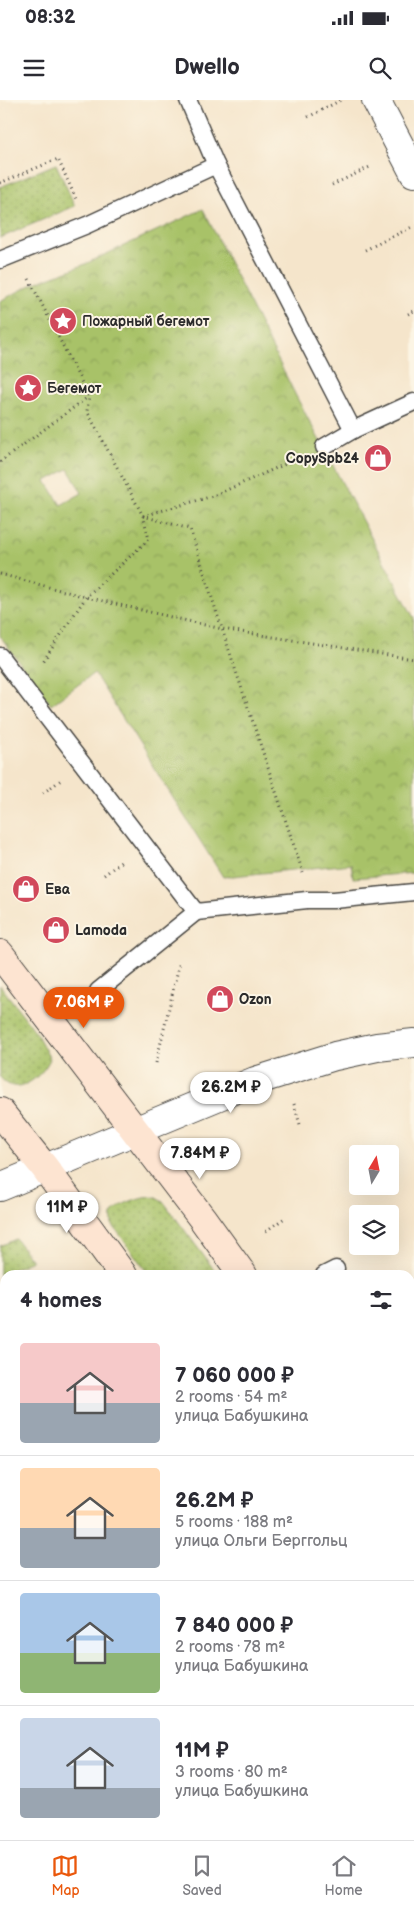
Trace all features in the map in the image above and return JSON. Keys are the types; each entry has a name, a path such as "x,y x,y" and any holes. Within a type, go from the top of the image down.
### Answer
{"street":[{"path":"376,100 414,173"},
{"path":"0,954 136,1130 239,1270"},
{"path":"0,1187 255,1081 335,1056 377,1047 414,1043"},
{"path":"0,1112 119,1270"}],"lane":[{"path":"188,100 216,165 353,430"},
{"path":"0,260 87,225 216,165"},
{"path":"324,446 353,430 414,402"},
{"path":"0,656 196,912"},
{"path":"98,991 196,912 307,900 414,892"}],"path":[{"path":"308,117 341,100"},
{"path":"0,183 58,158 87,225"},
{"path":"332,185 374,165"},
{"path":"365,250 414,226"},
{"path":"16,254 89,396 87,410 143,516 149,539 86,598 25,688"},
{"path":"408,314 414,311"},
{"path":"0,462 89,396"},
{"path":"143,516 212,496 324,446"},
{"path":"143,516 190,529 302,868 307,900"},
{"path":"0,574 86,598 222,629 414,659"},
{"path":"156,1062 184,947 181,924"},
{"path":"291,1096 301,1128"},
{"path":"266,1232 286,1217"}],"green space":[{"path":"56,164 75,206 0,238 0,187"},
{"path":"203,209 296,396 414,618 414,873 353,878 351,864 223,877 94,673 51,705 0,636 0,301 35,283 83,265","holes":["68,469 82,493 61,505 46,481"]},
{"path":"0,985 35,1031 50,1059 41,1073 21,1086 13,1086 6,1083 0,1077"},
{"path":"148,1196 156,1197 163,1201 214,1270 145,1270 112,1224 112,1215 115,1211 134,1200"},
{"path":"16,1239 32,1261 11,1270 0,1270 0,1246"}],"place":[{"name":"Пожарный бегемот","path":"63,321"},
{"name":"Бегемот","path":"28,388"},
{"name":"CopySpb24","path":"378,458"},
{"name":"Ева","path":"26,889"},
{"name":"Lamoda","path":"56,930"},
{"name":"Ozon","path":"220,999"}]}
